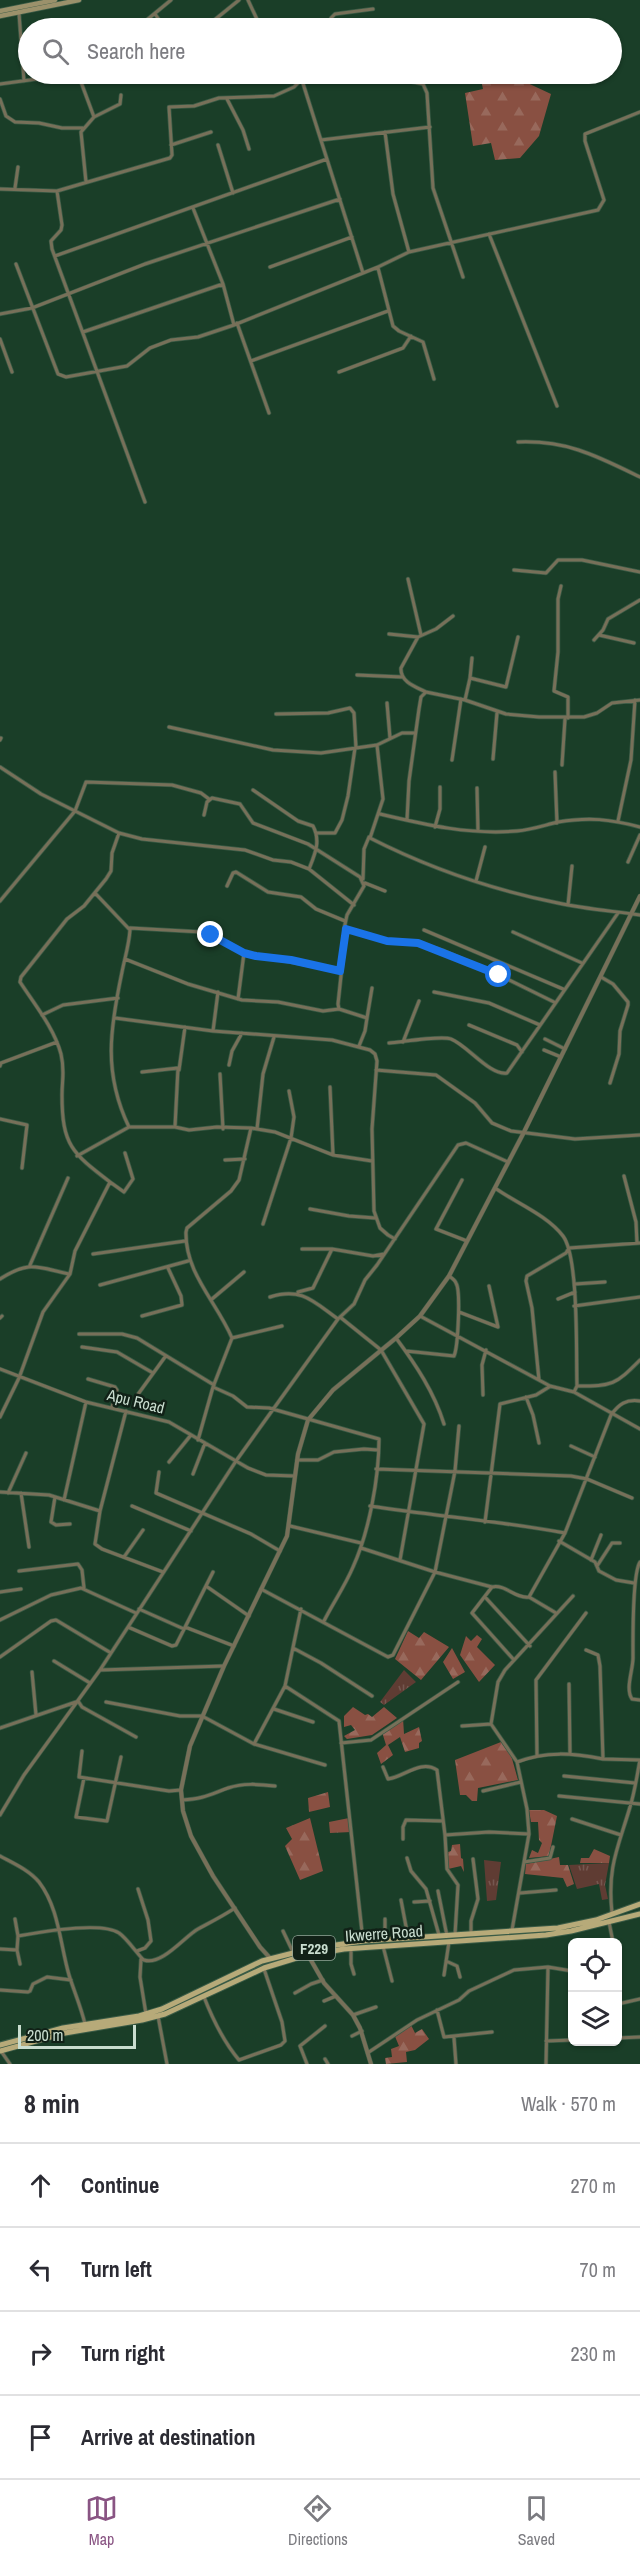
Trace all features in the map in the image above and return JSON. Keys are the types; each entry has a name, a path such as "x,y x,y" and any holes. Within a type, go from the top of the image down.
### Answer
{"main road":[{"path":"0,11 55,0"},
{"path":"0,16 80,0"},
{"name":"F229","path":"0,2049 85,2024 146,2014 184,2001 262,1961 293,1952 363,1941 384,1943 408,1938 439,1936 448,1939 455,1935 512,1932 571,1925 640,1904"},
{"name":"Ikwerre Road","path":"0,2049 64,2033 158,2016 264,1968 308,1955 384,1943 559,1934 640,1914"}],"street":[{"path":"149,18 171,0"},
{"path":"217,18 239,0"},
{"path":"248,0 256,18"},
{"path":"331,18 335,14 373,9"},
{"path":"19,14 19,18"},
{"path":"154,14 157,18"},
{"path":"0,84 18,82"},
{"path":"80,84 94,117"},
{"path":"0,189 57,191 170,158 172,155 169,108 194,106 219,98 274,96 297,84"},
{"path":"304,84 363,273"},
{"path":"423,84 427,93 433,188 463,277"},
{"path":"86,182 81,139 83,128 94,117 120,104 121,95"},
{"path":"0,99 6,116 15,122 39,123 62,129 83,128"},
{"path":"227,99 243,130 249,150"},
{"path":"16,264 58,374 66,377 127,366 150,348 171,340 198,337 236,324 378,267 409,252 598,210 604,200 585,141 585,134 640,112"},
{"path":"321,140 430,127"},
{"path":"171,145 211,132"},
{"path":"386,132 393,194 409,252"},
{"path":"218,145 233,193"},
{"path":"56,256 327,159"},
{"path":"15,188 18,167"},
{"path":"57,191 62,225 61,231 51,241 145,502"},
{"path":"0,314 32,308 69,292 208,242 340,199"},
{"path":"192,207 208,242 269,413"},
{"path":"489,234 557,406"},
{"path":"270,267 352,237"},
{"path":"378,267 393,326 426,346 434,379"},
{"path":"83,332 223,284"},
{"path":"251,361 388,311"},
{"path":"339,372 403,348 412,336"},
{"path":"0,339 12,372"},
{"path":"518,442 542,441 565,445 600,457 640,477"},
{"path":"514,570 546,573 555,560 582,560 640,572"},
{"path":"402,677 404,662 420,636 408,579"},
{"path":"561,586 558,599 558,652 554,691 568,697 562,765"},
{"path":"594,640 608,619 640,600"},
{"path":"389,634 420,636 436,629 453,616"},
{"path":"599,635 634,643"},
{"path":"470,678 506,687 518,637"},
{"path":"452,760 463,699 470,678 472,658"},
{"path":"357,675 402,677 426,692 463,699 498,712 529,717 590,716 612,703 640,700"},
{"path":"407,820 415,733 421,697 426,692"},
{"path":"618,821 631,760 635,700"},
{"path":"387,703 390,738"},
{"path":"276,714 328,713 350,708 354,713 355,748 342,820 335,833 317,833"},
{"path":"493,759 498,712"},
{"path":"169,727 273,750 321,753 377,745 402,734 415,733"},
{"path":"339,1009 345,921 363,882 364,849 380,814 384,792 377,745"},
{"path":"0,767 41,794 119,833 142,839 245,850 273,860 291,862 309,869 354,905"},
{"path":"555,772 557,823"},
{"path":"0,901 75,811 86,782 90,781 135,786 172,785 201,794 209,799 240,804 253,823 317,849 352,871 363,882 385,891"},
{"path":"435,827 440,809 440,787"},
{"path":"477,788 478,831"},
{"path":"253,790 298,821 313,826 317,833 317,849 309,869"},
{"path":"204,814 209,799"},
{"path":"380,814 435,827 478,831 520,831 582,819 618,821 640,827"},
{"path":"119,833 112,853 111,871 95,893 67,919 21,977 20,982 57,1042 65,1074 62,1094 64,1128 77,1156 124,1192 133,1179 125,1153"},
{"path":"628,862 640,835"},
{"path":"369,837 431,866 476,880 568,905 640,915"},
{"path":"476,880 485,847"},
{"path":"568,905 572,866"},
{"path":"227,886 233,873 237,872 268,892 302,897 316,909 345,921"},
{"path":"95,893 129,928 202,932 244,953 340,971"},
{"path":"270,1958 260,1947 207,1866 185,1821 181,1790 190,1746 224,1666 290,1526 297,1460 302,1435 308,1420 333,1390 420,1316 449,1276 523,1134 640,896"},
{"path":"389,1043 446,1037 453,1039 503,1074 507,1073 563,989 618,913"},
{"path":"129,928 129,943 115,1018 111,1071 129,1127"},
{"path":"344,929 387,941 418,943 444,951 554,1002"},
{"path":"424,930 563,989"},
{"path":"513,932 582,963"},
{"path":"238,999 244,953"},
{"path":"125,959 173,979 238,999 278,1002 322,1011 339,1009 367,1018"},
{"path":"601,977 613,984 628,1002 620,1031 617,1062 610,1083"},
{"path":"358,1046 365,1031 372,988"},
{"path":"213,1031 218,992"},
{"path":"434,993 489,1003 540,1025"},
{"path":"42,1015 63,1005 118,998"},
{"path":"403,1042 419,1001"},
{"path":"115,1018 213,1031 332,1040 370,1050 375,1054 376,1071 372,1161 375,1218 380,1228 395,1239"},
{"path":"469,1025 517,1045 522,1052"},
{"path":"176,1127 179,1070 186,1027"},
{"path":"229,1065 232,1052 242,1033"},
{"path":"257,1129 263,1074 274,1036"},
{"path":"545,1039 565,1049"},
{"path":"0,1066 1,1063 57,1042"},
{"path":"544,1050 561,1057"},
{"path":"142,1072 176,1068 179,1070"},
{"path":"376,1071 436,1075 475,1103 492,1123 523,1134 575,1139 640,1135"},
{"path":"220,1074 223,1129"},
{"path":"330,1087 333,1155"},
{"path":"263,1224 291,1138 294,1117 290,1091"},
{"path":"0,1119 27,1125 22,1168"},
{"path":"77,1156 129,1127 176,1127 189,1130 252,1128 275,1132 333,1155 372,1161"},
{"path":"198,1440 213,1386 232,1338 212,1299 188,1261 185,1241 187,1228 231,1191 239,1180 252,1128"},
{"path":"0,1815 24,1775 100,1670 236,1461 339,1318 354,1304 365,1280 458,1145 466,1143 508,1162"},
{"path":"225,1160 245,1159"},
{"path":"569,1248 639,1243 638,1221 624,1176"},
{"path":"30,1265 68,1178"},
{"path":"462,1180 436,1229 468,1242"},
{"path":"0,1417 19,1378 43,1312 70,1274 75,1251 110,1182"},
{"path":"495,1188 559,1231 569,1248 575,1284 577,1386 574,1392"},
{"path":"310,1209 375,1218"},
{"path":"93,1254 185,1241"},
{"path":"539,1380 532,1308 526,1278 536,1269 566,1253 569,1248"},
{"path":"302,1249 332,1249 373,1256 384,1254"},
{"path":"270,1297 313,1288 332,1249"},
{"path":"100,1285 188,1261"},
{"path":"0,1279 21,1267 30,1265 70,1274"},
{"path":"142,1316 182,1305 181,1296 168,1268"},
{"path":"212,1299 244,1272"},
{"path":"406,1351 454,1356 458,1342 456,1333 459,1312 457,1284 449,1276"},
{"path":"575,1284 604,1282"},
{"path":"459,1312 498,1327 489,1286"},
{"path":"558,1299 575,1292"},
{"path":"296,1293 339,1318 381,1350 424,1424 400,1560"},
{"path":"574,1306 640,1297"},
{"path":"420,1316 456,1333 550,1386 574,1392 611,1415 640,1429"},
{"path":"232,1338 282,1326"},
{"path":"79,1334 122,1334 137,1338 233,1396 247,1407 274,1410 379,1439 362,1546 353,1568 324,1621"},
{"path":"396,1338 438,1406 444,1424"},
{"path":"82,1347 117,1352 153,1373"},
{"path":"483,1395 483,1365 486,1350"},
{"path":"136,1397 165,1357"},
{"path":"577,1386 610,1385 640,1360"},
{"name":"Apu Road","path":"0,1369 86,1402 169,1422 236,1461 266,1475 295,1476"},
{"path":"88,1379 115,1387 117,1390 112,1407"},
{"path":"485,1522 500,1404 526,1397 550,1386"},
{"path":"526,1397 539,1443"},
{"path":"529,1597 565,1533 611,1415 617,1406 626,1401 640,1401"},
{"path":"64,1500 86,1402"},
{"path":"126,1411 100,1511 95,1544 102,1549 163,1572"},
{"path":"261,1589 388,1657 393,1655 435,1572 447,1516 459,1426"},
{"path":"169,1462 191,1435"},
{"path":"193,1474 205,1443"},
{"path":"571,1446 595,1457"},
{"path":"297,1460 318,1460 334,1452 378,1450"},
{"path":"8,1493 26,1453"},
{"path":"376,1468 549,1474 587,1479 632,1498"},
{"path":"159,1473 156,1493 251,1534 280,1551"},
{"path":"0,1492 55,1497 100,1511"},
{"path":"21,1493 29,1548"},
{"path":"55,1497 51,1522 56,1525 70,1524"},
{"path":"132,1506 191,1531"},
{"path":"370,1506 522,1525 565,1533"},
{"path":"290,1526 362,1546 435,1572 492,1587 500,1586 521,1597 529,1597 556,1613"},
{"path":"124,1557 143,1530"},
{"path":"591,1560 601,1535"},
{"path":"559,1541 591,1560 599,1571 616,1580 634,1583"},
{"path":"597,1566 609,1546 612,1543 620,1543"},
{"path":"640,1562 634,1583 632,1668 628,1691 632,1699 640,1700"},
{"path":"19,1571 78,1564 82,1570 84,1588"},
{"path":"128,1627 174,1646 213,1572"},
{"path":"206,1586 249,1616"},
{"path":"492,1587 473,1610 473,1616 514,1660"},
{"path":"0,1620 51,1596 84,1588 136,1613"},
{"path":"0,1592 21,1589"},
{"path":"512,1932 528,1834 527,1809 517,1762 491,1724 498,1683 514,1660 530,1646 556,1613 573,1596"},
{"path":"485,1597 530,1646"},
{"path":"139,1609 234,1646"},
{"path":"254,1744 285,1686 301,1609"},
{"path":"537,1755 536,1680 586,1613"},
{"path":"0,1657 51,1621 56,1620 111,1653"},
{"path":"293,1648 372,1696"},
{"path":"586,1650 598,1655 600,1666 603,1759"},
{"path":"54,1661 90,1683"},
{"path":"100,1670 224,1666"},
{"path":"32,1672 36,1715"},
{"path":"341,1743 371,1740 458,1682"},
{"path":"569,1684 570,1753"},
{"path":"285,1686 339,1721 363,1941"},
{"path":"0,1728 78,1701"},
{"path":"78,1701 82,1707 136,1737"},
{"path":"106,1702 180,1716 202,1716 254,1744 325,1766"},
{"path":"274,1709 313,1722"},
{"path":"462,1726 491,1724"},
{"path":"82,1751 78,1776 169,1791 181,1790"},
{"path":"517,1762 537,1755 570,1753 603,1759 640,1760 631,1802 612,1861 610,1881 612,1914"},
{"path":"84,1778 76,1817 102,1822 108,1819 121,1757"},
{"path":"383,1767 388,1779 417,1768 435,1767 445,1835 447,1869 458,1885 455,1935"},
{"path":"564,1776 635,1783"},
{"path":"483,1791 521,1782"},
{"path":"182,1800 206,1798 227,1789 254,1784 274,1786"},
{"path":"559,1796 640,1804"},
{"path":"403,1839 403,1827 406,1820 443,1821"},
{"path":"572,1820 621,1835"},
{"path":"445,1835 489,1832 528,1834"},
{"path":"524,1862 550,1858 553,1847"},
{"path":"0,1856 23,1868 39,1882 55,1912 71,1980 85,2024"},
{"path":"406,1858 411,1871 426,1889 439,1936"},
{"path":"471,1934 471,1921 478,1899 473,1859"},
{"path":"137,1951 145,1948 151,1941 148,1920 138,1888"},
{"path":"520,1893 556,1890"},
{"path":"438,1891 448,1939 444,1975"},
{"path":"401,1900 408,1938"},
{"path":"414,1902 430,1901"},
{"path":"141,1959 147,1960 162,1956 183,1944 198,1929 235,1908"},
{"path":"15,1919 20,1964"},
{"path":"385,1919 384,1943 392,1981"},
{"path":"609,1922 612,1938"},
{"path":"18,1936 58,1931 109,1929 126,1937 141,1959 140,1977 146,2014"},
{"path":"283,1931 293,1952"},
{"path":"260,1947 262,1961"},
{"path":"351,1948 351,1964 354,1974"},
{"path":"0,1949 17,1950"},
{"path":"308,1955 323,1980 353,2015 362,2031 371,2064"},
{"path":"446,1961 457,1966 460,1977"},
{"path":"546,2064 548,1966"},
{"path":"369,2052 437,2010 459,2000 469,1991 514,1970 548,1966 568,1970"},
{"path":"204,1997 228,2048 242,2062 268,2048 281,2045 285,2041 282,2022 264,1968"},
{"path":"0,1990 28,1992 33,1984 47,1977 71,1980"},
{"path":"295,1993 323,1980"},
{"path":"324,2001 337,1996"},
{"path":"622,2003 640,1999"},
{"path":"353,2015 376,2007"},
{"path":"437,2010 442,2036 454,2038 492,2032"},
{"path":"158,2016 167,2064"},
{"path":"307,2064 300,2046 325,2026"},
{"path":"352,2036 362,2031"},
{"path":"622,2038 640,2037"},
{"path":"454,2038 456,2064"},
{"path":"546,2041 568,2040"},
{"path":"0,2049 10,2064"},
{"path":"325,2059 328,2064"}],"green space":[{"path":"482,84 530,84 551,94 539,136 520,158 495,160 491,143 473,146 465,93 483,89"},
{"path":"408,1631 419,1638 424,1632 449,1647 421,1680 395,1659"},
{"path":"477,1635 482,1639 477,1647 495,1665 479,1682 460,1655 466,1636 471,1641"},
{"path":"452,1648 465,1672 453,1679 443,1662"},
{"path":"404,1670 416,1682 384,1705 380,1702"},
{"path":"353,1707 372,1717 384,1707 397,1718 372,1735 347,1739 344,1736 355,1730 351,1725 344,1727 344,1716"},
{"path":"403,1718 404,1734 419,1727 422,1741 419,1743 419,1748 405,1752 400,1737 388,1745 393,1755 381,1764 377,1753 386,1745 382,1732"},
{"path":"501,1742 511,1755 518,1780 478,1788 477,1801 472,1801 466,1795 460,1795 455,1760"},
{"path":"328,1792 330,1807 309,1812 308,1798"},
{"path":"529,1810 544,1810 557,1816 549,1856 529,1858 532,1850 538,1853 542,1843 539,1840 538,1822 531,1822"},
{"path":"310,1818 323,1871 300,1880 285,1846 292,1839 286,1828"},
{"path":"349,1818 351,1832 330,1833 329,1822"},
{"path":"460,1844 464,1872 461,1866 448,1869 448,1852 451,1851 452,1845"},
{"path":"594,1849 610,1856 609,1863 580,1863 581,1858 589,1858"},
{"path":"559,1857 560,1865 568,1865 574,1884 567,1887 563,1878 525,1874 526,1864"},
{"path":"484,1860 501,1862 496,1900 487,1901"},
{"path":"609,1863 605,1885 608,1899 602,1900 599,1884 577,1889 569,1865"},
{"path":"411,2025 415,2033 422,2029 429,2039 415,2050 406,2052 407,2062 386,2064 385,2058 392,2057 391,2049 399,2046 394,2034"}],"route":[{"path":"211,935 244,953 340,971 344,929 346,929 387,941 418,943 444,951 499,975"}]}
